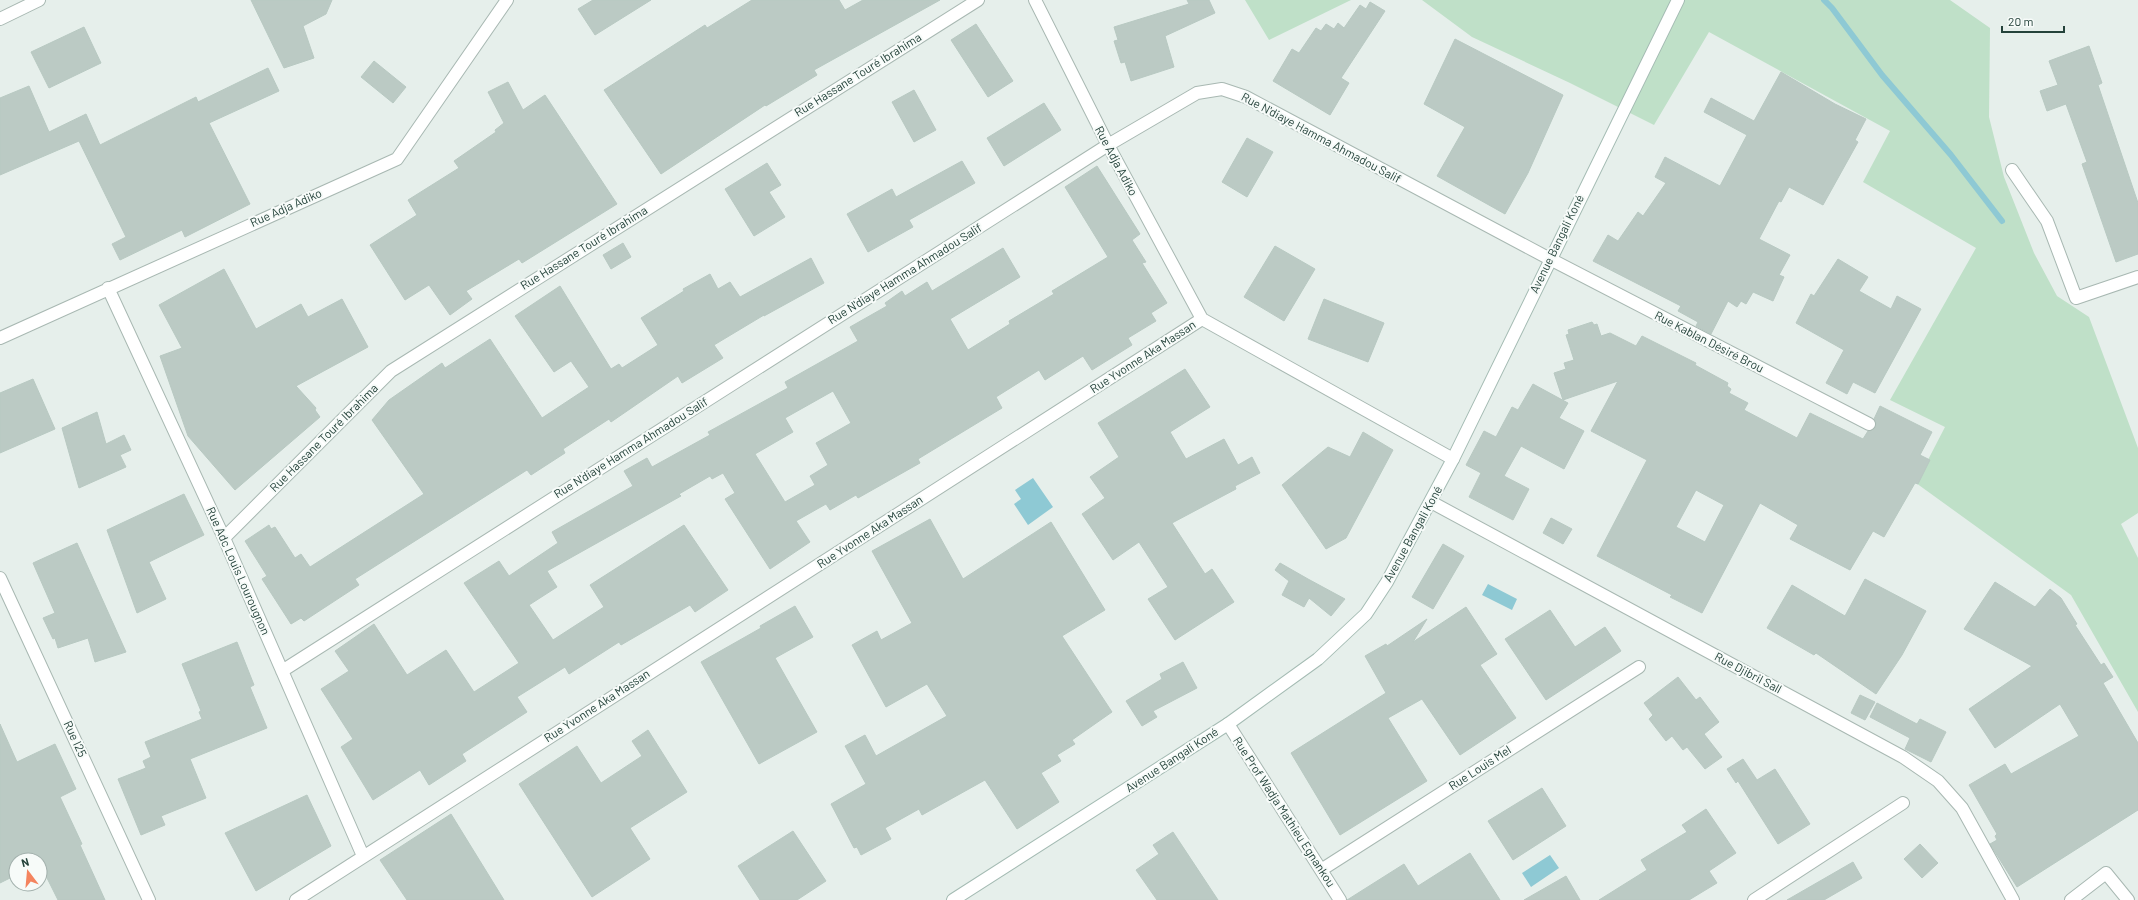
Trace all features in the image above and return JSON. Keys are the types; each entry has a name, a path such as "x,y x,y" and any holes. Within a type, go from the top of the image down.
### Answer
{"street":[{"path":"0,19 39,0"},
{"name":"Rue Adja Adiko","path":"0,338 397,158 506,0"},
{"name":"Rue Hassane Touré Ibrahima","path":"224,538 391,370 978,0"},
{"name":"Rue Adja Adiko","path":"1035,0 1108,145 1202,319"},
{"name":"Avenue Bangali Koné","path":"953,900 1228,724 1318,659 1366,614 1387,582 1453,459 1678,0"},
{"name":"Rue N'diaye Hamma Ahmadou Salif","path":"282,671 1108,145 1196,93 1222,89 1246,97 1550,259"},
{"path":"2012,170 2047,221 2076,298 2138,277"},
{"name":"Rue Kablan Désiré Brou","path":"1550,259 1869,424"},
{"name":"Rue Adc Louis Lourougnon","path":"108,288 224,538 363,856"},
{"name":"Rue Yvonne Aka Massan","path":"296,900 1202,319 1453,459"},
{"name":"Rue Djibril Sall","path":"1431,502 1896,753 1938,781 1962,808 2013,900"},
{"name":"Rue I25","path":"0,578 149,900"},
{"name":"Rue Louis Mel","path":"1322,870 1639,667"},
{"name":"Rue Prof Wadja Mathieu Egnankou","path":"1228,724 1340,900"},
{"path":"1754,900 1903,803"},
{"path":"2071,900 2106,873 2128,900"}],"green space":[{"path":"1245,0 1351,0 1269,40"},
{"path":"1422,0 1950,0 1990,28 1989,117 2004,177 2034,253 2057,296 2089,317 2138,448 2138,513 2121,524 2138,558 2138,712 2071,595 1916,483 1945,427 1890,400 1976,248 1863,182 1890,131 1709,32 1654,125 1570,83 1472,37"}],"water":[{"path":"1033,478 1053,507 1028,525 1014,504 1021,499 1015,490"},
{"path":"1488,584 1517,599 1512,610 1482,595"},
{"path":"1550,855 1559,868 1531,887 1522,873"}],"building":[{"path":"251,0 332,0 326,14 303,26 314,58 284,68"},
{"path":"593,0 651,0 595,35 578,9"},
{"path":"752,0 839,0 845,10 863,0 940,0 814,70 817,75 766,106 765,105 661,174 604,90 705,25 707,28"},
{"path":"1187,0 1209,0 1215,13 1165,36 1174,67 1131,81 1125,62 1121,63 1114,41 1118,40 1114,27 1189,4"},
{"path":"1370,2 1385,11 1341,78 1349,83 1330,115 1273,81 1292,49 1299,53 1316,28 1321,31 1326,24 1334,29 1338,23 1344,28 1360,5 1366,9"},
{"path":"976,24 1013,81 988,97 951,40"},
{"path":"84,27 101,63 49,88 31,52"},
{"path":"1455,39 1563,95 1528,173 1505,214 1437,176 1465,127 1424,104"},
{"path":"2089,46 2102,83 2098,85 2138,203 2138,254 2116,262 2082,164 2087,162 2066,104 2047,111 2040,91 2058,85 2049,61"},
{"path":"374,61 406,87 393,103 361,77"},
{"path":"268,68 279,91 209,123 250,204 185,237 182,230 120,260 112,244 126,237 79,141 0,175 0,98 29,86 49,132 86,114 100,145 196,97 198,102"},
{"path":"1781,72 1835,104 1866,119 1855,140 1858,142 1823,205 1789,187 1781,202 1779,201 1759,239 1790,255 1779,275 1784,277 1773,301 1753,292 1746,304 1741,301 1737,307 1728,301 1711,334 1696,326 1698,322 1678,311 1681,306 1593,261 1608,235 1618,241 1638,212 1643,216 1666,183 1655,177 1665,157 1720,186 1747,135 1704,112 1711,98 1754,121"},
{"path":"508,82 523,110 545,95 617,204 522,263 519,259 466,291 472,299 450,315 429,285 405,300 370,245 417,215 408,200 459,168 454,161 496,132 495,130 504,123 488,92"},
{"path":"914,90 936,130 914,142 892,102"},
{"path":"1044,103 1061,130 1004,166 987,138"},
{"path":"1247,138 1273,152 1247,197 1222,182"},
{"path":"962,161 975,183 909,220 913,227 868,252 847,214 892,189 896,197"},
{"path":"767,163 781,185 769,192 785,217 754,236 725,189"},
{"path":"1097,166 1140,234 1132,240 1146,262 1142,263 1167,303 1151,313 1156,321 1128,338 1132,345 1092,370 1083,356 1045,380 1039,370 996,397 1002,408 918,459 920,463 858,498 856,495 830,510 826,504 796,521 810,542 770,569 725,499 735,493 723,473 712,479 710,476 679,494 681,496 547,571 557,587 529,605 553,640 604,607 590,585 684,525 728,590 695,612 690,605 621,645 619,642 569,674 565,667 517,697 527,712 462,754 466,761 429,785 420,770 373,800 341,747 353,739 321,689 349,671 335,651 374,624 407,675 446,650 474,692 519,663 464,583 499,561 509,576 558,543 552,532 633,486 624,471 647,458 652,467 710,435 708,432 788,388 785,382 858,341 850,327 887,306 885,303 902,291 905,296 927,282 932,291 1003,248 1020,277 950,319 968,350 1010,324 1009,321 1054,294 1052,291 1108,257 1065,187","holes":["833,391 851,423 816,443 828,465 810,476 815,485 785,502 755,454 793,432 785,418"]},
{"path":"623,243 631,257 611,269 603,255"},
{"path":"1275,246 1315,269 1284,321 1244,297"},
{"path":"811,258 824,283 764,315 714,345 723,358 682,383 678,376 611,422 609,419 563,449 565,453 531,475 527,470 355,579 359,585 304,621 301,618 291,624 262,579 267,576 245,541 269,525 271,529 275,527 295,558 301,554 310,567 424,494 372,420 389,400 442,363 445,368 490,339 542,418 589,387 571,361 554,372 515,316 560,286 611,369 619,364 622,368 658,345 641,318 684,291 683,289 710,274 718,289 730,282 740,297"},
{"path":"1838,259 1868,277 1859,291 1891,309 1897,296 1921,309 1875,393 1853,382 1847,394 1826,383 1844,350 1796,323 1811,294 1814,296"},
{"path":"224,269 256,329 301,304 308,317 342,299 368,347 296,386 316,408 315,410 320,417 235,490 188,436 160,356 182,348 159,305"},
{"path":"1324,299 1384,323 1368,362 1308,339"},
{"path":"1592,322 1594,325 1597,324 1601,336 1610,333 1636,346 1642,336 1696,363 1695,365 1728,383 1727,386 1731,389 1729,393 1748,403 1744,410 1797,438 1810,413 1863,439 1868,431 1875,428 1876,423 1874,419 1880,406 1932,432 1920,455 1930,460 1918,484 1915,483 1884,537 1873,531 1850,570 1790,539 1798,525 1760,503 1702,613 1670,597 1672,595 1597,556 1647,460 1591,431 1618,381 1563,400 1554,373 1566,369 1564,363 1574,360 1566,335 1569,334 1568,330","holes":["1696,490 1724,505 1705,542 1676,527"]},
{"path":"1185,369 1210,407 1170,432 1186,459 1224,439 1238,465 1252,457 1260,473 1235,486 1236,489 1172,523 1205,574 1212,569 1234,602 1175,640 1148,599 1168,587 1139,542 1113,560 1082,514 1105,498 1090,477 1119,457 1098,423"},
{"path":"33,379 55,429 0,453 0,393"},
{"path":"1533,384 1568,403 1559,418 1584,431 1564,469 1521,446 1504,476 1529,489 1513,520 1469,497 1481,473 1466,465 1484,431 1496,437 1512,407 1518,410"},
{"path":"97,412 106,444 124,435 131,450 120,455 126,467 79,488 62,428"},
{"path":"1363,432 1393,450 1346,538 1326,549 1282,485 1328,447 1350,457"},
{"path":"184,494 204,535 149,562 166,599 137,613 107,530"},
{"path":"1551,518 1572,529 1563,544 1543,533"},
{"path":"930,519 963,579 1051,522 1105,610 1062,636 1112,712 1072,740 1075,744 1057,755 1061,761 1041,773 1059,802 1017,829 985,780 922,815 919,809 885,828 891,839 861,855 857,847 854,848 831,804 866,784 845,746 865,735 876,756 947,716 927,684 886,707 852,645 877,631 881,640 912,623 872,551"},
{"path":"77,543 126,652 95,662 88,638 58,648 55,638 53,639 43,618 55,613 33,563"},
{"path":"1443,544 1464,556 1433,609 1412,597"},
{"path":"1280,563 1345,599 1331,616 1309,598 1304,607 1282,595 1289,581 1275,570"},
{"path":"1865,579 1926,611 1902,655 1876,694 1816,653 1814,655 1767,628 1792,585 1845,616"},
{"path":"1995,582 2035,607 2050,589 2061,598 2077,624 2075,625 2101,665 2104,663 2113,677 2103,683 2138,743 2138,810 2017,887 1990,844 1997,840 1995,836 1997,834 1969,785 2005,764 2011,774 2079,736 2060,704 1995,748 1969,709 2032,666 1964,629"},
{"path":"795,606 813,637 775,658 817,732 759,764 701,662 761,628 760,626"},
{"path":"1466,607 1497,654 1480,665 1516,718 1460,755 1422,699 1388,718 1427,781 1340,835 1291,753 1386,693 1365,656 1386,644 1387,646 1427,619 1413,642"},
{"path":"1550,610 1575,647 1605,627 1621,651 1546,700 1505,639"},
{"path":"237,642 254,685 250,687 267,728 190,759 206,798 161,816 165,825 141,835 118,779 146,768 143,761 151,757 145,742 202,719 199,712 201,711 182,664"},
{"path":"1183,662 1197,688 1153,711 1157,717 1142,726 1126,701 1162,679 1160,674"},
{"path":"1678,677 1696,700 1700,697 1719,722 1704,734 1722,757 1705,769 1687,747 1683,750 1672,736 1666,741 1649,719 1653,715 1644,703"},
{"path":"1860,695 1875,702 1865,720 1851,713"},
{"path":"1877,703 1917,724 1920,719 1946,732 1931,762 1905,749 1910,738 1870,717"},
{"path":"0,724 17,762 55,744 76,789 60,797 82,844 80,845 105,900 58,900 48,880 48,852 8,852 8,879 0,883"},
{"path":"648,730 687,792 630,828 650,859 592,897 519,784 577,746 601,783 642,756 632,741"},
{"path":"1743,759 1757,780 1775,769 1810,824 1778,844 1738,781 1736,783 1727,769"},
{"path":"1542,788 1566,826 1513,860 1488,821"},
{"path":"307,795 331,846 256,891 225,833"},
{"path":"1706,809 1736,853 1709,871 1717,883 1689,900 1599,900 1647,870 1641,860 1687,832 1682,825"},
{"path":"451,814 504,900 407,900 380,860"},
{"path":"793,831 826,881 797,900 760,900 738,866"},
{"path":"1173,832 1218,900 1157,900 1136,870 1159,854 1153,845"},
{"path":"1920,844 1938,863 1922,878 1904,859"},
{"path":"1470,853 1500,900 1347,900 1404,864 1418,886"},
{"path":"1853,862 1862,878 1824,900 1787,900"},
{"path":"1566,876 1580,900 1524,900"}],"waterway":[{"path":"1824,0 1832,8 1882,75 1951,155 2002,221"}]}
